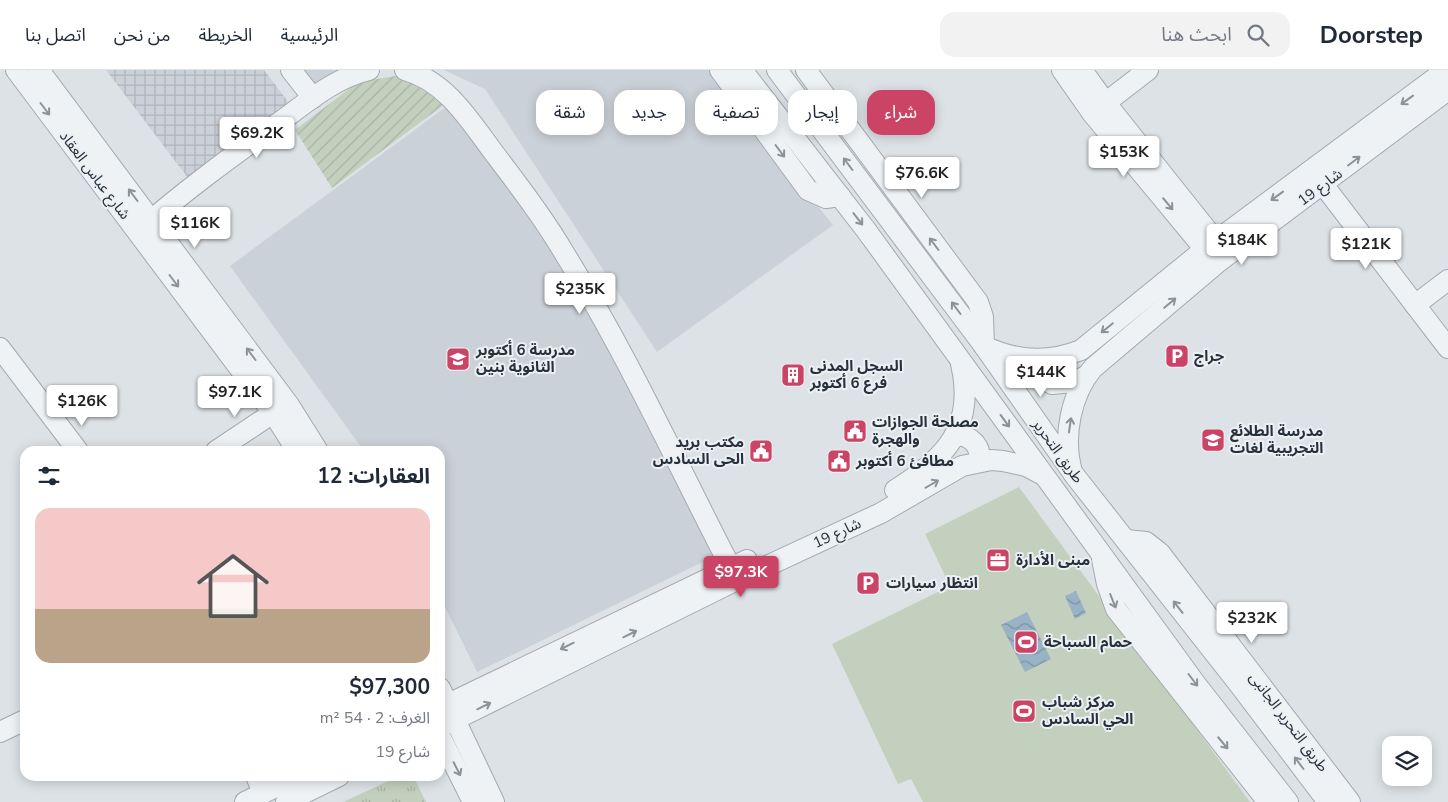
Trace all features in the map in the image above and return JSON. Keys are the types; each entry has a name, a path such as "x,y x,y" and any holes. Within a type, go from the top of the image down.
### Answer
{"street":[{"name":"شارع عباس العقاد","path":"16,70 82,142 145,226 289,405 315,446"},
{"name":"شارع عباس العقاد","path":"39,70 82,142"},
{"path":"291,70 312,98"},
{"path":"145,226 236,153 312,98 334,84 369,70"},
{"path":"405,70 425,77 453,100 510,174 557,240 638,387 731,568"},
{"path":"720,70 808,190 826,198 840,196"},
{"name":"طريق التحرير","path":"742,70 840,196 1179,660 1288,802"},
{"name":"طريق التحرير","path":"778,70 984,346 1073,473 1202,636 1328,802"},
{"path":"806,70 978,302 983,317 984,346"},
{"path":"1062,70 1098,108 1216,252"},
{"path":"1082,70 1098,108"},
{"path":"1098,108 1148,70"},
{"name":"شارع 19","path":"1318,177 1446,70"},
{"name":"شارع 19","path":"984,346 1013,357 1044,359 1068,355 1081,350 1318,177 1448,90"},
{"path":"1318,177 1448,348"},
{"name":"شارع عباس العقاد","path":"145,226 294,446"},
{"name":"شارع 19","path":"1073,473 1069,459 1069,430 1075,402 1086,376 1216,252"},
{"path":"1415,305 1448,280"},
{"path":"0,348 74,446"},
{"path":"1044,359 1041,371 1048,382 1065,384 1086,376"},
{"name":"شارع 19","path":"445,709 731,568 879,507 942,455 955,435 964,409 966,393 961,362"},
{"path":"224,446 273,413"},
{"path":"955,435 966,436 975,442 979,452 979,462"},
{"name":"شارع 19","path":"445,709 737,580 962,466 991,460 1014,463 1047,478"},
{"name":"طريق التحرير الجانبى","path":"1126,540 1146,542 1160,553 1350,802"},
{"path":"1102,554 1107,584 1116,609 1268,802"},
{"path":"1179,660 1193,655 1199,647 1202,636"},
{"path":"1212,703 1212,693 1218,685 1227,681 1238,683"},
{"path":"445,711 494,802"},
{"path":"0,732 20,722"},
{"path":"445,746 473,802"},
{"path":"245,802 260,784 274,781"},
{"path":"286,802 329,781"}],"shaded area":[{"path":"106,70 264,70 289,103 188,178"},
{"path":"304,70 353,70 313,84"},
{"path":"444,70 708,70 724,90 695,90 695,135 760,135 833,225 657,352 485,89"},
{"name":"مدرسة 6 أكتوبر الثانوية بنين","path":"450,104 565,256 719,554 477,672 445,607 445,446 360,446 230,266"}],"green space":[{"path":"395,76 410,79 445,104 332,188 295,130 358,82"},
{"name":"مركز شباب الحي السادس","path":"1019,487 1250,802 923,802 911,779 898,784 832,644 950,586 925,534"},
{"path":"388,781 416,781 426,802 343,802"}],"water":[{"path":"1076,591 1086,613 1075,619 1065,596"},
{"name":"حمام السباحة","path":"1027,612 1051,659 1025,672 1001,625"}],"place":[{"name":"جراج","path":"1177,356"},
{"name":"مدرسة 6 أكتوبر الثانوية بنين","path":"458,359"},
{"name":"السجل المدنى فرع 6 أكتوبر","path":"793,375"},
{"name":"مصلحة الجوازات والهجرة","path":"855,431"},
{"name":"مدرسة الطلائع التجريبية لغات","path":"1213,440"},
{"name":"مكتب بريد الحى السادس","path":"761,451"},
{"name":"مطافئ 6 أكتوبر","path":"839,461"},
{"name":"مبنى الأدارة","path":"998,560"},
{"name":"انتظار سيارات","path":"868,583"},
{"name":"حمام السباحة","path":"1026,642"},
{"name":"مركز شباب الحي السادس","path":"1024,711"}]}
